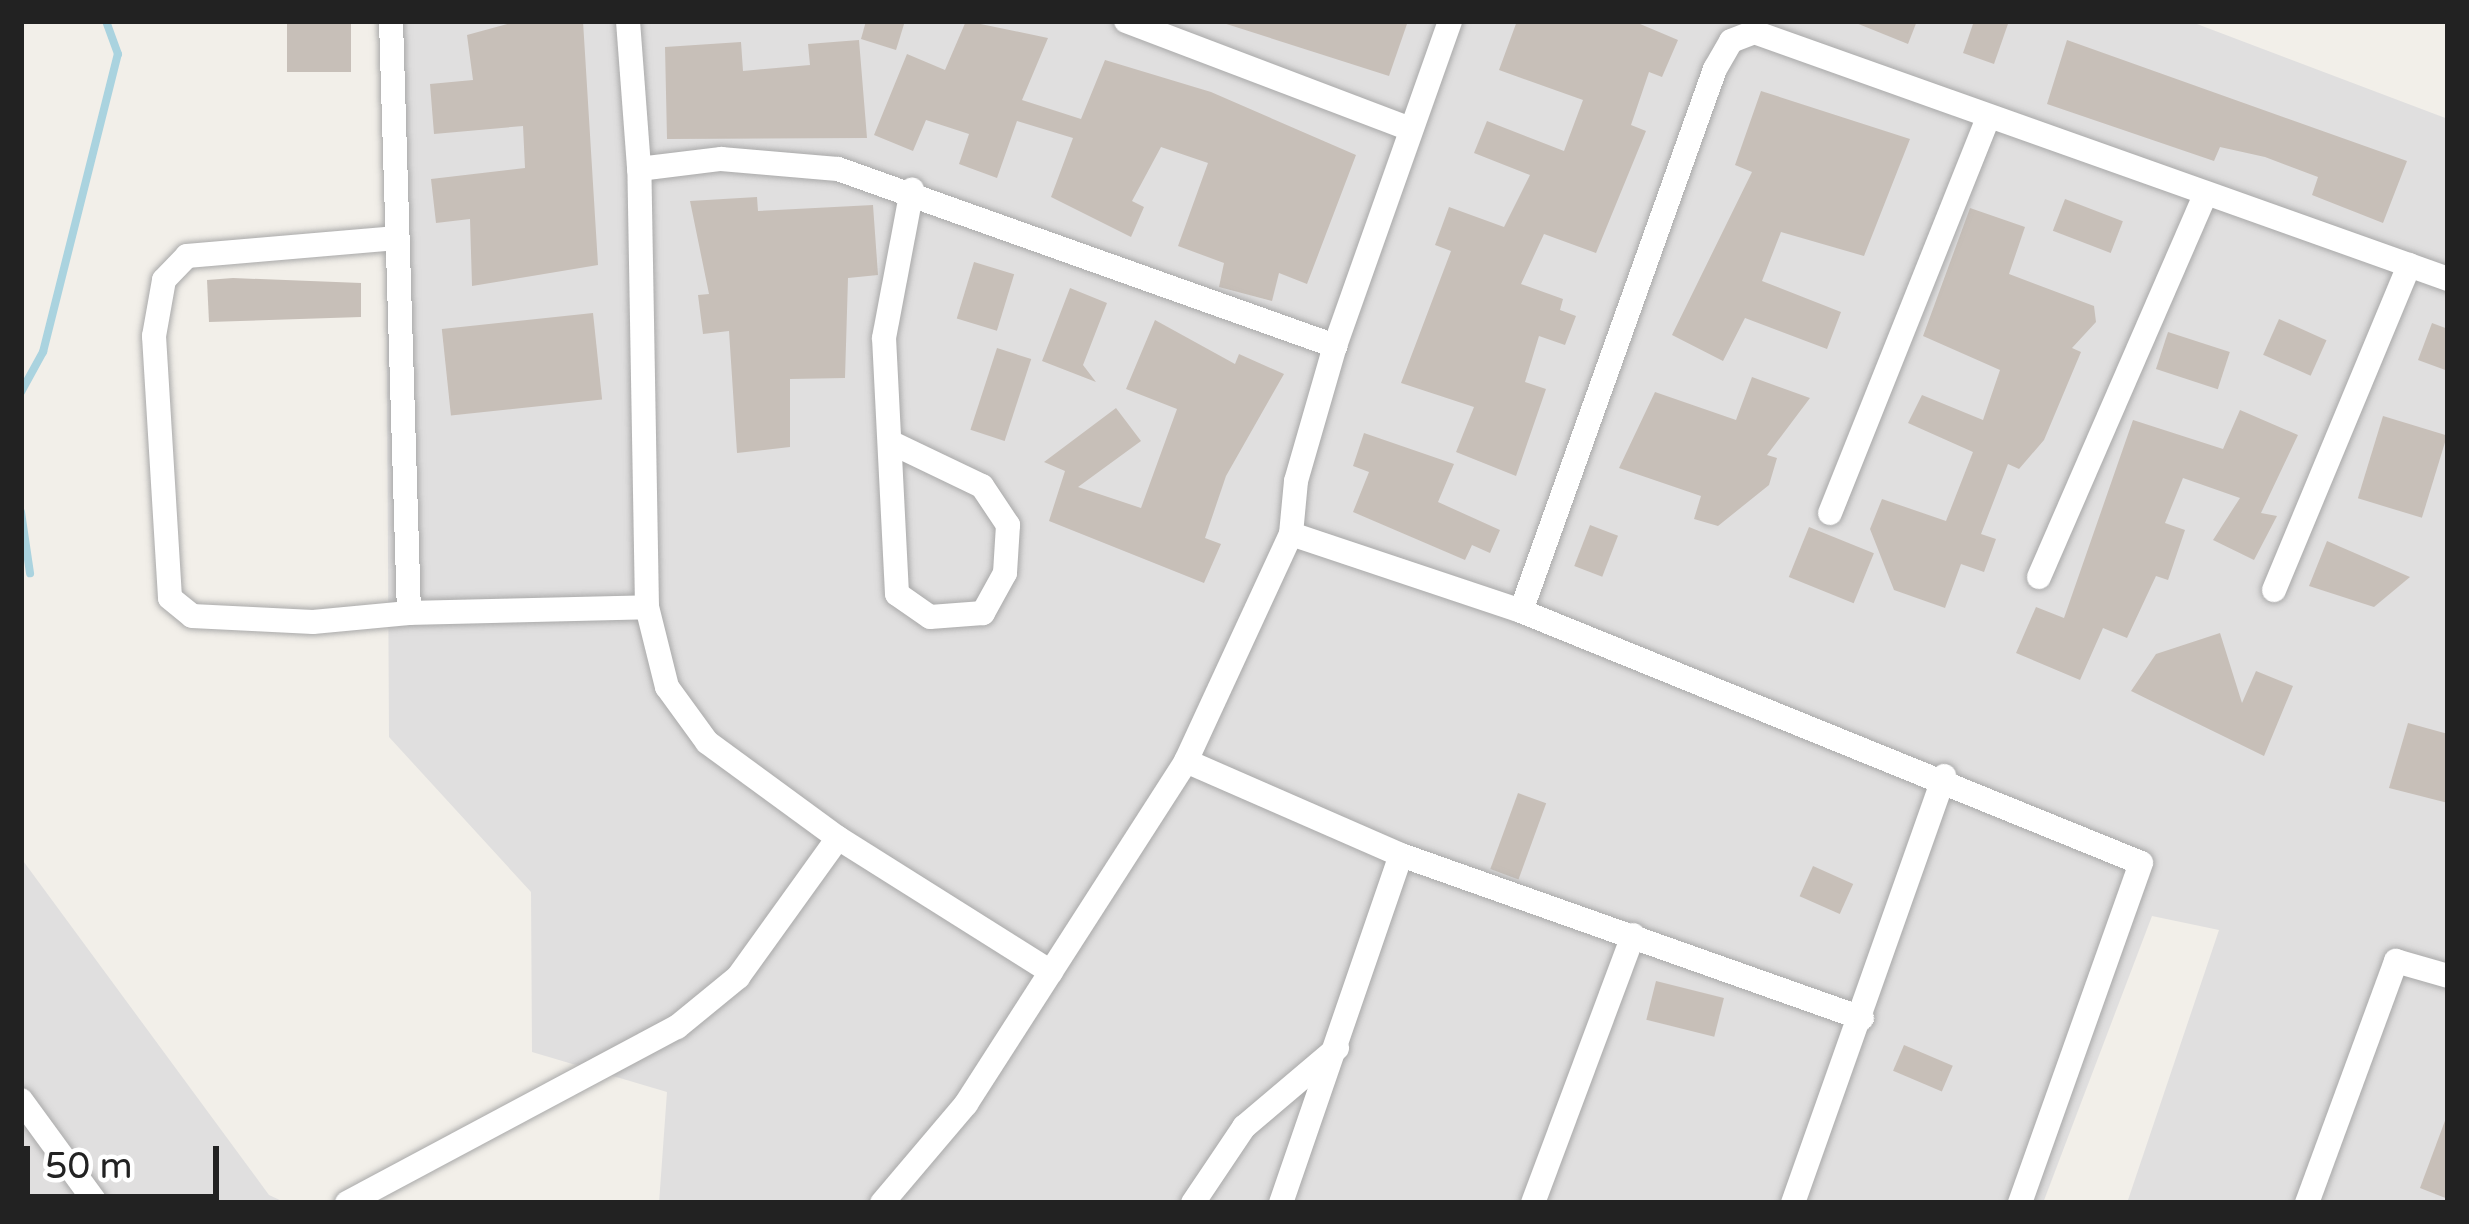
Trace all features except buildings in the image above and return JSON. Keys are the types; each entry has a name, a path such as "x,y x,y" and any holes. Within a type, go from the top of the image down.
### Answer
{"street":[{"path":"391,21 409,613"},
{"path":"628,21 639,169 647,607 667,687 707,742 838,838 1051,972"},
{"path":"1126,21 1410,129"},
{"path":"882,1203 966,1104 1186,761 1291,534 1296,481 1335,346 1450,21"},
{"path":"1521,611 1731,41 1754,32 2204,197 2448,279"},
{"path":"1830,513 1988,118"},
{"path":"639,169 721,159 838,169 912,190 1335,346"},
{"path":"890,442 982,487 1008,526 1006,573 983,613 930,617 897,594 884,338 912,190"},
{"path":"2039,578 2204,197"},
{"path":"397,238 187,256 164,280 154,336 170,598 191,616 313,622 409,613 647,607"},
{"path":"2274,590 2409,265"},
{"path":"1291,534 1521,611 1944,776 2140,863 2020,1203"},
{"path":"1186,761 1401,855 1862,1018"},
{"path":"1793,1203 1944,776"},
{"path":"347,1203 676,1027 738,976 838,838"},
{"path":"1281,1203 1340,1045 1401,855"},
{"path":"1533,1203 1633,935"},
{"path":"2315,1201 2396,961 2448,976"},
{"path":"1193,1203 1244,1127 1340,1045"},
{"path":"21,1100 96,1203"}],"shaded area":[{"path":"385,21 2189,21 2448,119 2448,1203 2127,1203 2219,930 2152,916 2043,1203 659,1203 667,1092 532,1052 531,892 389,737"},
{"path":"21,858 269,1195 286,1203 21,1203"}],"waterway":[{"path":"21,392 43,352 118,54 106,21"},
{"path":"21,512 30,573"}]}
